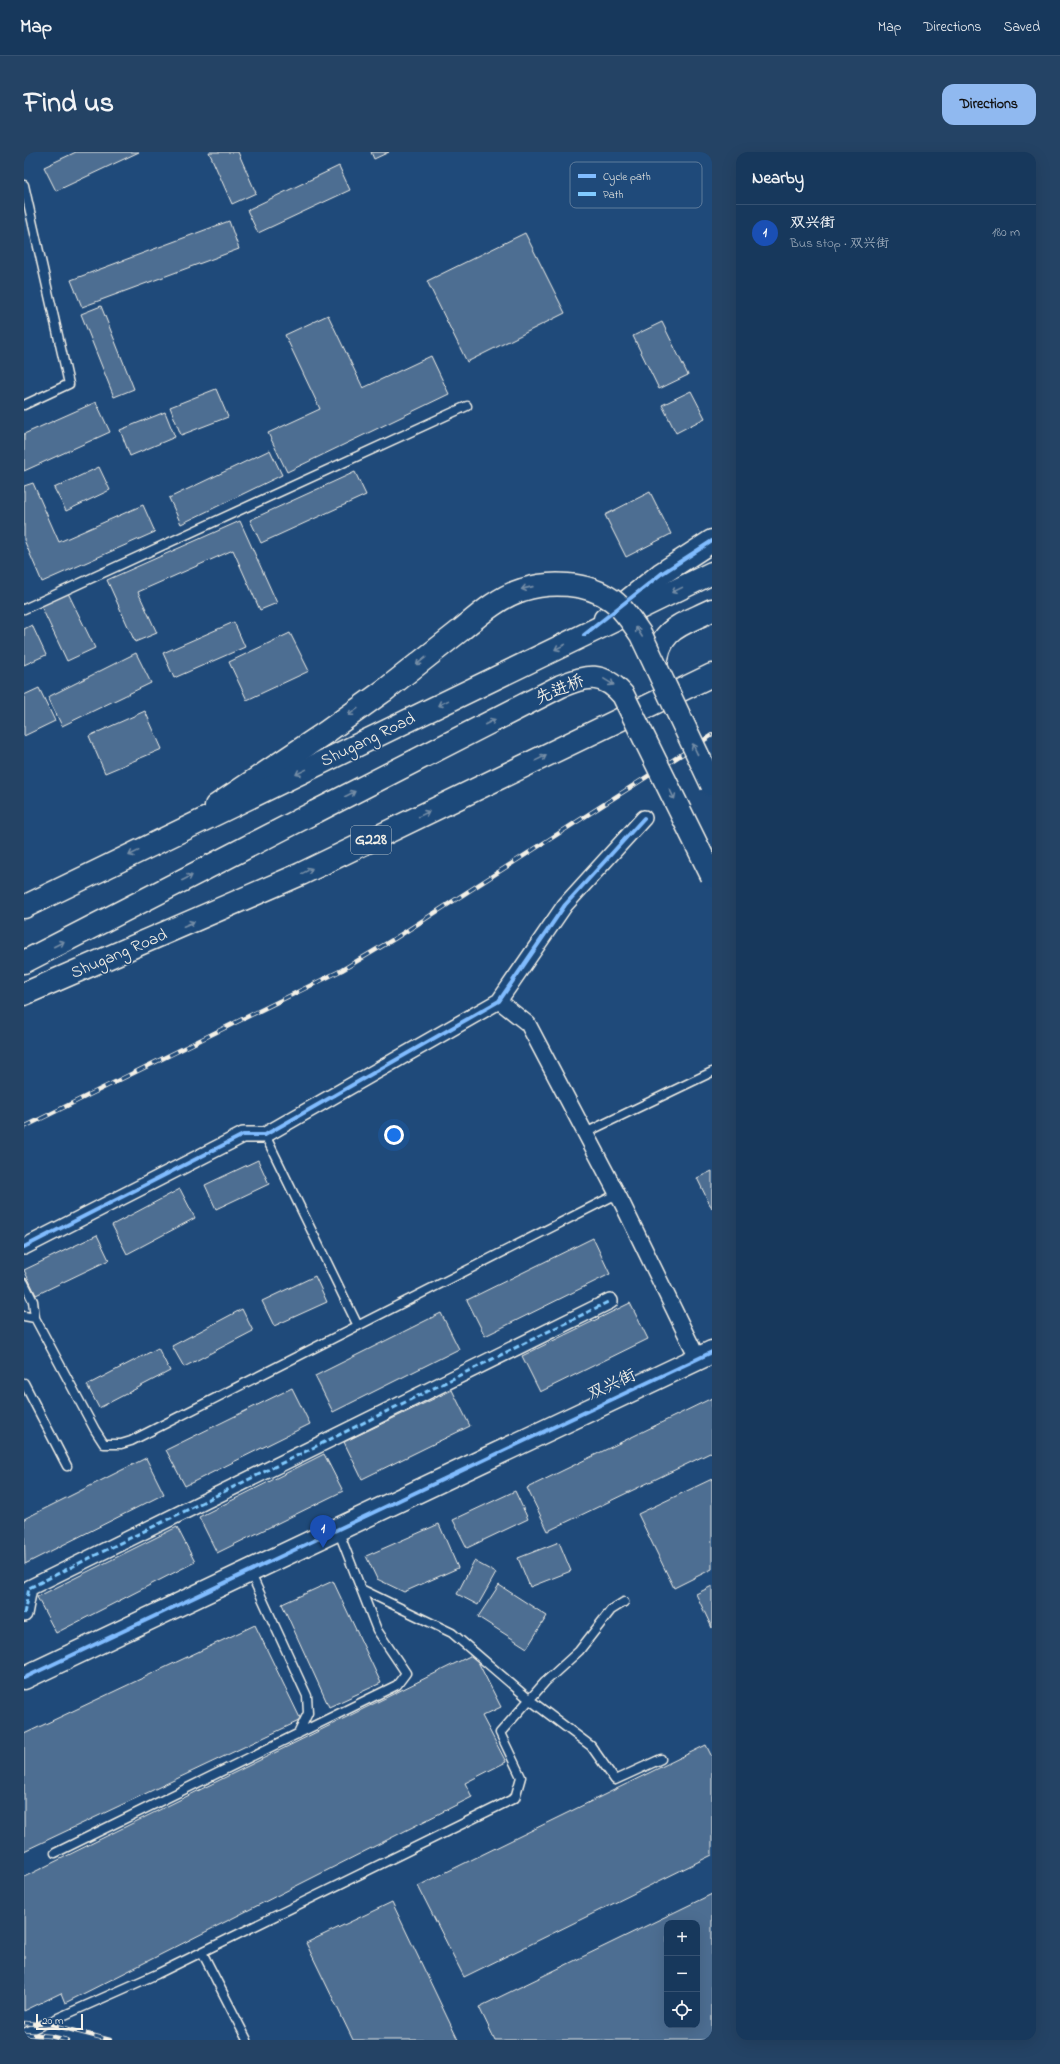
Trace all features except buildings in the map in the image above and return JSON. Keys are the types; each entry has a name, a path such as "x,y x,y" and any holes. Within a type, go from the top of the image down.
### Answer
{"main road":[{"path":"584,635 661,574 712,541"},
{"name":"Shugang Road","path":"24,907 712,573"},
{"path":"169,836 299,751 385,690 502,599 521,590 546,584 570,585 593,591 612,600 629,618 641,635 712,785"},
{"path":"656,667 657,653 661,640 672,630 712,610"},
{"name":"Shugang Road","path":"24,994 301,874 712,675"},
{"name":"先进桥","path":"24,962 561,686 590,676 603,679 615,686 623,695 712,876"},
{"name":"双兴街","path":"24,1678 705,1356"}],"street":[{"path":"24,1247 243,1135 265,1135 499,1001 565,905 644,818"},
{"path":"499,1001 528,1024 617,1194 705,1356"},
{"path":"24,1614 29,1588 610,1301"}],"lane":[{"path":"24,185 69,384 24,405"},
{"path":"24,609 467,406"},
{"path":"585,1133 712,1072"},
{"path":"265,1135 358,1326"},
{"path":"24,1283 33,1300 35,1318 104,1444 121,1444 131,1441 617,1194"},
{"path":"24,1316 35,1318"},
{"path":"24,1383 67,1466"},
{"path":"55,1853 396,1685 406,1674 377,1630 337,1530"},
{"path":"250,1571 306,1696 308,1713 298,1734"},
{"path":"361,1589 452,1633 530,1700 591,1746 615,1780 661,1759"},
{"path":"24,2032 157,1974 515,1798 521,1777 500,1733 545,1682 579,1651 611,1610 624,1602"},
{"path":"202,1952 247,2040"}],"railway":[{"path":"24,1127 342,970 394,939 712,735"},
{"path":"24,2023 53,2025 110,2040"},
{"path":"24,2034 50,2036 67,2040"}],"marked path":[{"path":"24,1614 29,1588 610,1301"}],"cycle path":[{"path":"584,635 661,574 712,541"},
{"path":"24,1247 243,1135 265,1135 499,1001 565,905 644,818"},
{"path":"24,1678 712,1352"}],"place":[{"name":"双兴街","path":"323,1548"}]}
